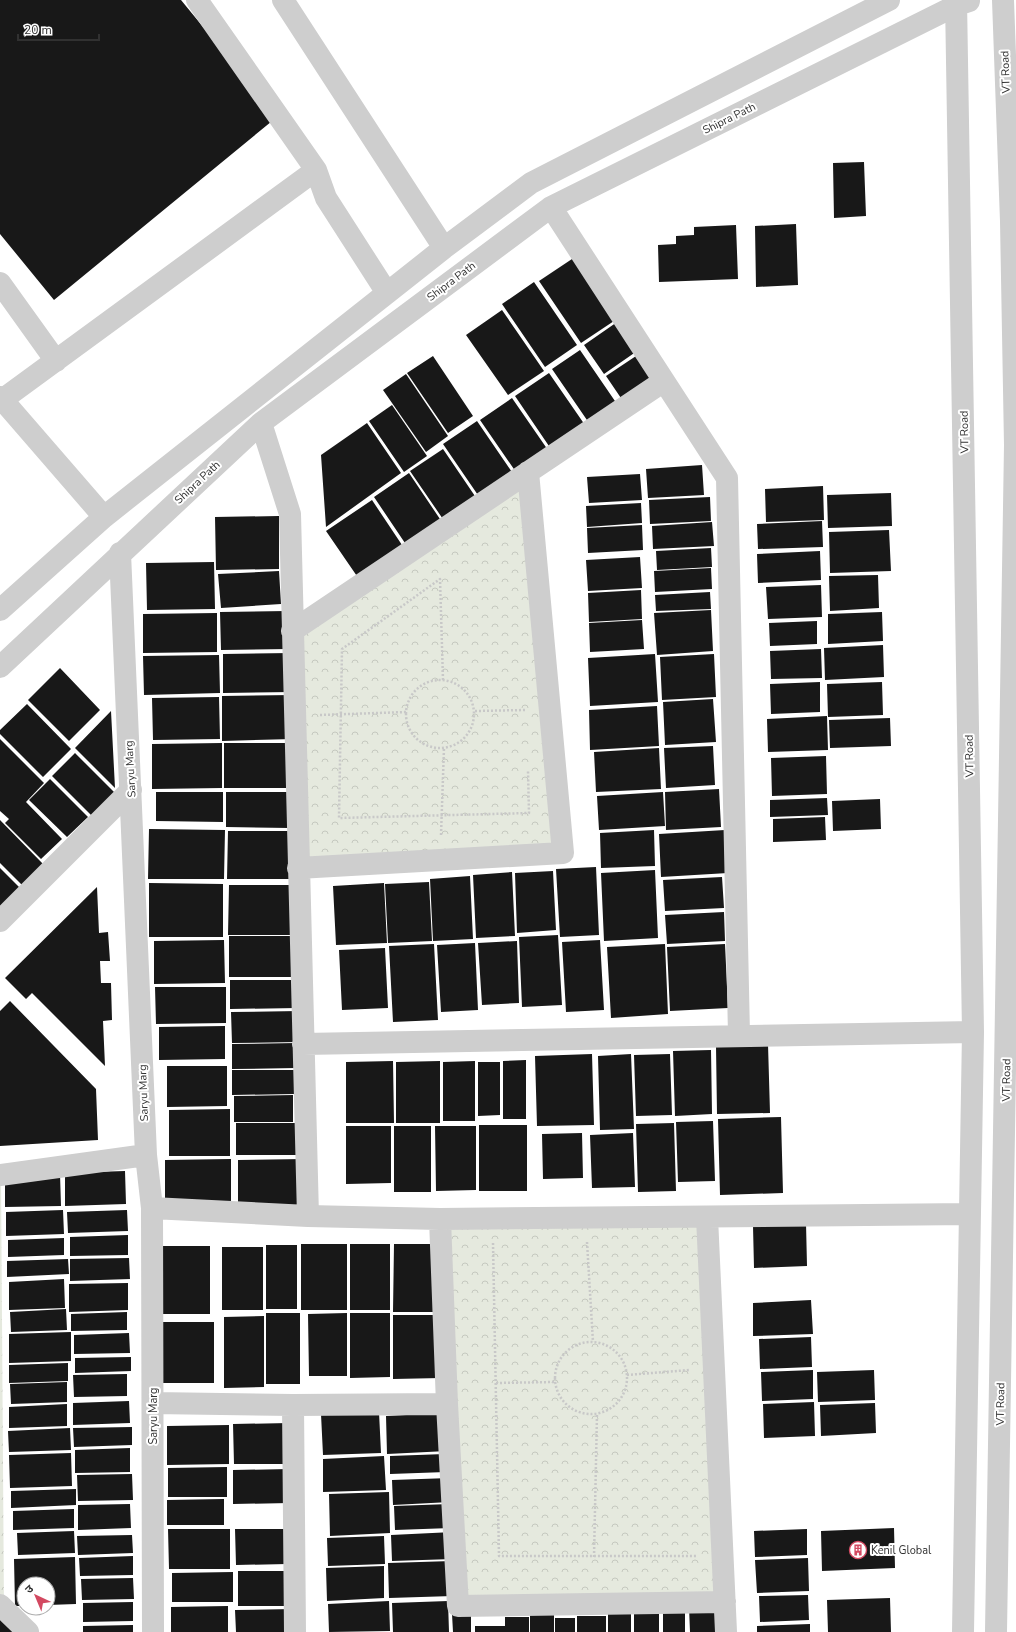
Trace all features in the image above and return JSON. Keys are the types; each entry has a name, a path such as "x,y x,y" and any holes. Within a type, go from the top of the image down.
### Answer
{"street":[{"path":"197,0 316,170 326,198 387,293"},
{"path":"283,0 444,248"},
{"path":"0,610 104,516 444,248 531,182 863,6 889,0"},
{"name":"VT Road","path":"996,1632 1014,485 1014,264 1002,0"},
{"name":"VT Road","path":"962,2 973,1032 963,1632"},
{"name":"Shipra Path","path":"0,667 120,553 261,423 551,207 962,2"},
{"path":"104,516 1,398 56,361 316,170"},
{"path":"551,207 727,478 739,1036"},
{"path":"0,283 56,361"},
{"path":"292,631 664,381"},
{"path":"261,423 290,514 308,1216"},
{"path":"298,868 563,853 528,472"},
{"name":"Saryu Marg","path":"120,553 146,1155 152,1208 153,1632"},
{"path":"0,921 131,790"},
{"path":"303,1044 973,1032"},
{"path":"0,1175 146,1155"},
{"path":"152,1208 308,1216 440,1219 970,1214"},
{"path":"707,1217 726,1632"},
{"path":"440,1219 447,1404 458,1606 725,1602"},
{"path":"153,1403 293,1405 447,1404"},
{"path":"293,1405 294,1632"},
{"path":"0,1605 28,1632"}],"path":[{"path":"443,680 440,579 342,649 339,818 529,813 528,765"},
{"path":"432,680 452,681 468,693 473,701 475,711 474,722 470,731 455,745 444,748 425,745 417,739 408,726 406,712 408,701 414,692 422,685 432,680"},
{"path":"475,711 528,710"},
{"path":"294,716 406,712"},
{"path":"440,860 444,748"},
{"path":"586,1218 593,1342"},
{"path":"493,1219 499,1556 697,1557 697,1549"},
{"path":"593,1342 603,1344 620,1356 627,1375 627,1386 623,1395 608,1411 597,1414 585,1414 574,1411 558,1394 555,1382 556,1370 561,1358 570,1349 581,1343 593,1342"},
{"path":"627,1375 696,1370"},
{"path":"496,1383 555,1382"},
{"path":"594,1557 597,1414"}],"green space":[{"path":"528,472 563,853 298,868 292,631"},
{"path":"1,1175 4,1609 0,1605"},
{"path":"707,1217 725,1602 458,1606 440,1219"}],"building":[{"path":"0,0 181,0 277,117 54,300 0,234"},
{"path":"864,162 866,216 834,218 833,163"},
{"path":"796,224 798,285 756,287 755,226"},
{"path":"736,225 738,279 659,282 658,245 676,244 676,236 694,235 694,227"},
{"path":"575,257 617,319 581,343 539,281"},
{"path":"534,282 577,345 545,367 502,304"},
{"path":"502,310 544,371 508,395 466,335"},
{"path":"620,320 640,349 604,374 584,345"},
{"path":"580,350 617,404 589,423 552,369"},
{"path":"642,352 660,379 625,404 606,376"},
{"path":"433,356 473,416 448,433 407,373"},
{"path":"549,373 587,428 553,452 515,396"},
{"path":"406,374 448,436 426,452 383,390"},
{"path":"512,398 550,453 518,475 480,420"},
{"path":"392,405 427,456 404,472 369,421"},
{"path":"477,421 516,478 482,501 443,444"},
{"path":"367,423 401,473 326,527 321,455"},
{"path":"443,449 479,502 447,525 410,471"},
{"path":"702,465 704,495 648,498 646,469"},
{"path":"409,473 444,525 409,549 374,497"},
{"path":"640,474 642,500 589,503 587,477"},
{"path":"823,486 824,520 766,522 765,489"},
{"path":"891,493 892,526 828,528 827,495"},
{"path":"710,497 711,521 650,524 649,500"},
{"path":"372,500 406,551 361,582 326,531"},
{"path":"641,503 642,523 587,527 586,506"},
{"path":"279,516 279,569 216,570 215,517"},
{"path":"822,521 823,547 758,549 757,524"},
{"path":"712,522 714,546 653,549 652,526"},
{"path":"642,525 643,550 588,553 587,528"},
{"path":"889,530 891,571 830,573 829,532"},
{"path":"711,548 712,567 657,570 656,551"},
{"path":"820,551 821,580 758,583 757,554"},
{"path":"640,557 642,588 588,591 586,560"},
{"path":"214,562 215,609 147,610 146,563"},
{"path":"711,568 712,589 655,592 654,571"},
{"path":"279,571 281,604 221,608 218,574"},
{"path":"878,575 879,608 830,611 829,576"},
{"path":"821,585 822,617 768,619 766,587"},
{"path":"641,590 642,619 589,622 588,593"},
{"path":"710,592 711,609 656,611 655,595"},
{"path":"711,610 713,651 657,655 654,613"},
{"path":"287,611 288,649 221,650 220,612"},
{"path":"882,612 883,641 828,644 828,614"},
{"path":"217,613 217,652 143,653 143,614"},
{"path":"642,620 644,649 590,652 589,623"},
{"path":"817,621 817,644 770,646 769,623"},
{"path":"883,645 884,677 825,680 824,648"},
{"path":"821,649 822,678 771,679 770,651"},
{"path":"291,653 292,692 223,693 223,654"},
{"path":"655,654 658,702 590,706 588,658"},
{"path":"714,654 716,697 662,700 660,657"},
{"path":"219,655 220,693 144,695 143,656"},
{"path":"60,668 100,710 69,741 28,700"},
{"path":"820,682 820,712 771,714 770,684"},
{"path":"882,682 883,715 828,717 827,684"},
{"path":"293,695 293,739 222,741 222,696"},
{"path":"219,697 220,739 153,740 152,698"},
{"path":"713,699 716,742 665,745 663,702"},
{"path":"27,704 71,749 43,777 0,734 0,730"},
{"path":"657,706 659,746 590,750 589,710"},
{"path":"111,711 115,788 75,748"},
{"path":"827,716 828,750 768,752 767,719"},
{"path":"890,718 891,746 830,748 829,720"},
{"path":"0,739 44,783 26,802 62,839 41,859 5,823 9,819 0,811"},
{"path":"222,743 222,788 152,789 152,744"},
{"path":"224,743 290,743 290,788 224,788"},
{"path":"713,746 715,785 666,788 664,748"},
{"path":"659,748 661,789 596,792 594,752"},
{"path":"75,753 115,793 92,816 52,776"},
{"path":"826,756 827,794 772,796 771,758"},
{"path":"50,779 88,817 67,837 29,800"},
{"path":"719,789 721,827 666,830 665,792"},
{"path":"156,792 223,792 223,822 156,821"},
{"path":"226,792 290,792 290,828 226,827"},
{"path":"663,792 665,826 599,830 597,796"},
{"path":"827,798 828,815 770,817 770,800"},
{"path":"880,799 881,829 833,831 832,801"},
{"path":"825,817 826,840 773,842 773,819"},
{"path":"0,820 43,864 22,885 0,863"},
{"path":"149,829 225,830 224,879 148,879"},
{"path":"654,830 655,866 601,868 600,833"},
{"path":"725,830 728,873 661,877 659,834"},
{"path":"228,831 294,831 293,879 227,879"},
{"path":"596,867 599,935 560,937 556,869"},
{"path":"0,868 20,888 0,908"},
{"path":"655,870 658,938 604,941 601,873"},
{"path":"553,871 556,930 517,933 515,873"},
{"path":"512,872 515,936 476,938 473,875"},
{"path":"470,876 473,939 433,941 430,879"},
{"path":"722,877 724,908 665,911 663,880"},
{"path":"429,882 432,941 388,943 385,884"},
{"path":"149,883 223,884 223,937 149,937"},
{"path":"384,883 387,943 336,945 333,886"},
{"path":"229,885 296,885 296,935 228,935"},
{"path":"97,887 99,933 108,932 110,961 100,961 101,983 111,983 112,1020 103,1021 105,1066 32,993 26,999 5,978"},
{"path":"724,912 725,941 667,944 665,915"},
{"path":"558,935 562,1005 522,1007 519,937"},
{"path":"229,936 295,936 295,977 229,977"},
{"path":"224,940 225,983 154,984 154,941"},
{"path":"600,940 604,1010 566,1012 562,942"},
{"path":"517,941 519,1003 482,1005 478,943"},
{"path":"475,943 478,1010 441,1012 437,945"},
{"path":"434,944 438,1020 393,1022 389,946"},
{"path":"665,944 668,1014 611,1018 607,947"},
{"path":"725,944 728,1008 670,1011 667,947"},
{"path":"385,948 388,1008 342,1010 339,950"},
{"path":"230,980 297,980 297,1008 230,1009"},
{"path":"155,987 226,987 226,1023 156,1024"},
{"path":"10,1001 96,1089 98,1140 0,1146 0,1011"},
{"path":"299,1011 299,1042 232,1043 231,1012"},
{"path":"225,1026 225,1059 159,1060 159,1027"},
{"path":"296,1043 296,1068 232,1069 232,1044"},
{"path":"768,1044 770,1113 717,1114 716,1046"},
{"path":"711,1050 712,1114 675,1116 673,1051"},
{"path":"592,1054 594,1125 537,1126 535,1056"},
{"path":"631,1054 634,1129 600,1130 598,1056"},
{"path":"670,1054 672,1115 636,1116 634,1055"},
{"path":"526,1060 526,1119 503,1119 503,1061"},
{"path":"393,1061 394,1123 346,1123 346,1062"},
{"path":"440,1061 440,1123 396,1123 396,1062"},
{"path":"475,1061 475,1121 443,1121 443,1062"},
{"path":"478,1062 500,1062 500,1115 478,1116"},
{"path":"167,1066 227,1066 227,1106 167,1107"},
{"path":"232,1070 294,1070 294,1094 232,1095"},
{"path":"293,1095 293,1122 234,1122 234,1096"},
{"path":"230,1109 230,1156 169,1156 169,1110"},
{"path":"781,1117 783,1193 720,1195 718,1119"},
{"path":"713,1121 715,1181 678,1182 676,1122"},
{"path":"236,1123 300,1123 301,1155 236,1155"},
{"path":"674,1123 676,1191 638,1192 636,1124"},
{"path":"479,1125 527,1125 527,1191 479,1191"},
{"path":"346,1126 391,1126 391,1183 346,1184"},
{"path":"394,1126 431,1126 431,1192 394,1192"},
{"path":"435,1126 476,1126 476,1190 436,1191"},
{"path":"582,1133 583,1178 543,1179 542,1134"},
{"path":"633,1133 635,1187 592,1188 590,1135"},
{"path":"231,1159 231,1203 165,1204 165,1160"},
{"path":"304,1159 305,1210 238,1211 238,1160"},
{"path":"125,1171 126,1204 65,1206 65,1173"},
{"path":"60,1174 61,1206 5,1207 5,1175"},
{"path":"63,1210 64,1234 6,1236 6,1212"},
{"path":"127,1210 128,1231 68,1233 67,1212"},
{"path":"806,1223 807,1266 754,1268 753,1226"},
{"path":"128,1235 128,1255 70,1256 70,1237"},
{"path":"64,1238 64,1255 8,1257 8,1240"},
{"path":"301,1244 347,1244 347,1310 301,1310"},
{"path":"350,1244 390,1244 390,1310 350,1310"},
{"path":"394,1244 438,1244 438,1312 393,1312"},
{"path":"266,1245 297,1245 297,1309 266,1309"},
{"path":"160,1246 210,1246 210,1314 160,1314"},
{"path":"222,1247 263,1247 263,1310 222,1310"},
{"path":"129,1258 130,1279 70,1281 70,1259"},
{"path":"68,1259 69,1274 7,1277 7,1261"},
{"path":"64,1279 65,1308 9,1310 9,1282"},
{"path":"128,1283 128,1310 69,1312 69,1284"},
{"path":"811,1300 813,1334 753,1336 753,1303"},
{"path":"66,1309 67,1330 11,1332 10,1312"},
{"path":"127,1312 127,1330 71,1331 71,1314"},
{"path":"266,1313 300,1313 300,1384 266,1384"},
{"path":"347,1313 347,1376 309,1376 308,1314"},
{"path":"350,1313 390,1313 390,1377 350,1378"},
{"path":"393,1315 441,1315 441,1378 393,1379"},
{"path":"264,1316 264,1387 224,1388 224,1317"},
{"path":"160,1322 214,1322 214,1383 160,1383"},
{"path":"71,1332 71,1361 9,1363 9,1334"},
{"path":"129,1333 130,1353 74,1354 74,1335"},
{"path":"811,1337 812,1367 760,1369 759,1339"},
{"path":"131,1357 131,1371 75,1373 75,1358"},
{"path":"68,1363 68,1381 9,1383 9,1365"},
{"path":"813,1370 813,1399 762,1401 761,1372"},
{"path":"874,1370 875,1400 818,1402 817,1372"},
{"path":"127,1374 127,1396 74,1397 73,1375"},
{"path":"67,1382 67,1402 11,1404 10,1384"},
{"path":"129,1401 130,1423 73,1425 73,1403"},
{"path":"814,1402 815,1436 764,1438 763,1404"},
{"path":"875,1403 876,1433 821,1436 820,1405"},
{"path":"67,1404 67,1426 9,1428 9,1407"},
{"path":"379,1412 381,1453 323,1455 321,1414"},
{"path":"446,1413 447,1451 387,1454 386,1416"},
{"path":"289,1423 289,1464 234,1464 233,1424"},
{"path":"229,1425 229,1464 167,1465 167,1426"},
{"path":"132,1427 132,1445 74,1447 73,1428"},
{"path":"70,1428 71,1450 9,1452 8,1431"},
{"path":"130,1448 130,1472 75,1473 75,1450"},
{"path":"71,1453 72,1486 10,1488 9,1455"},
{"path":"445,1454 446,1472 390,1474 390,1456"},
{"path":"384,1456 386,1490 323,1492 323,1459"},
{"path":"227,1467 227,1497 168,1497 168,1468"},
{"path":"289,1469 289,1503 233,1504 233,1470"},
{"path":"132,1474 133,1500 78,1501 77,1475"},
{"path":"450,1478 450,1502 393,1505 392,1480"},
{"path":"76,1489 76,1505 11,1508 11,1491"},
{"path":"389,1492 390,1533 330,1536 329,1494"},
{"path":"224,1499 224,1525 167,1525 167,1500"},
{"path":"130,1504 131,1528 78,1530 78,1505"},
{"path":"450,1504 451,1528 395,1530 394,1506"},
{"path":"74,1509 74,1528 13,1530 13,1511"},
{"name":"Kenil Global","path":"894,1528 895,1568 822,1571 821,1531"},
{"path":"168,1529 230,1529 230,1569 169,1569"},
{"path":"235,1529 287,1529 287,1564 236,1565"},
{"path":"807,1529 807,1555 755,1557 754,1531"},
{"path":"74,1531 75,1553 18,1555 17,1533"},
{"path":"453,1532 453,1559 392,1561 391,1535"},
{"path":"132,1535 133,1553 78,1555 77,1536"},
{"path":"384,1536 385,1564 328,1566 327,1538"},
{"path":"133,1556 133,1575 80,1576 79,1558"},
{"path":"75,1557 76,1604 56,1605 56,1576 16,1576 15,1606 14,1559"},
{"path":"808,1558 809,1591 757,1593 755,1560"},
{"path":"452,1561 453,1596 389,1598 388,1563"},
{"path":"384,1566 384,1598 327,1601 326,1568"},
{"path":"238,1571 290,1571 290,1606 238,1606"},
{"path":"233,1572 233,1602 172,1602 172,1573"},
{"path":"133,1578 134,1599 82,1600 81,1579"},
{"path":"808,1595 809,1620 760,1622 759,1596"},
{"path":"890,1598 891,1632 828,1632 827,1600"},
{"path":"389,1601 390,1631 329,1632 328,1604"},
{"path":"448,1601 449,1632 393,1632 392,1603"},
{"path":"133,1602 133,1621 83,1622 83,1603"},
{"path":"228,1606 228,1632 171,1632 171,1607"},
{"path":"723,1606 724,1632 690,1632 689,1607"},
{"path":"634,1607 659,1607 659,1632 634,1632"},
{"path":"292,1609 292,1632 236,1632 235,1610"},
{"path":"663,1611 685,1611 685,1632 663,1632"},
{"path":"608,1612 631,1612 631,1632 608,1632"},
{"path":"471,1613 471,1632 453,1632 452,1614"},
{"path":"530,1613 554,1613 554,1632 530,1632"},
{"path":"0,1614 23,1632 0,1632"},
{"path":"577,1616 606,1616 606,1632 577,1632"},
{"path":"505,1617 529,1617 529,1632 475,1632 475,1626 505,1626"},
{"path":"555,1618 575,1618 575,1632 555,1632"},
{"path":"810,1624 810,1632 757,1632 757,1626"},
{"path":"133,1625 133,1632 83,1632 83,1626"}],"place":[{"name":"Kenil Global","path":"858,1550"}]}
